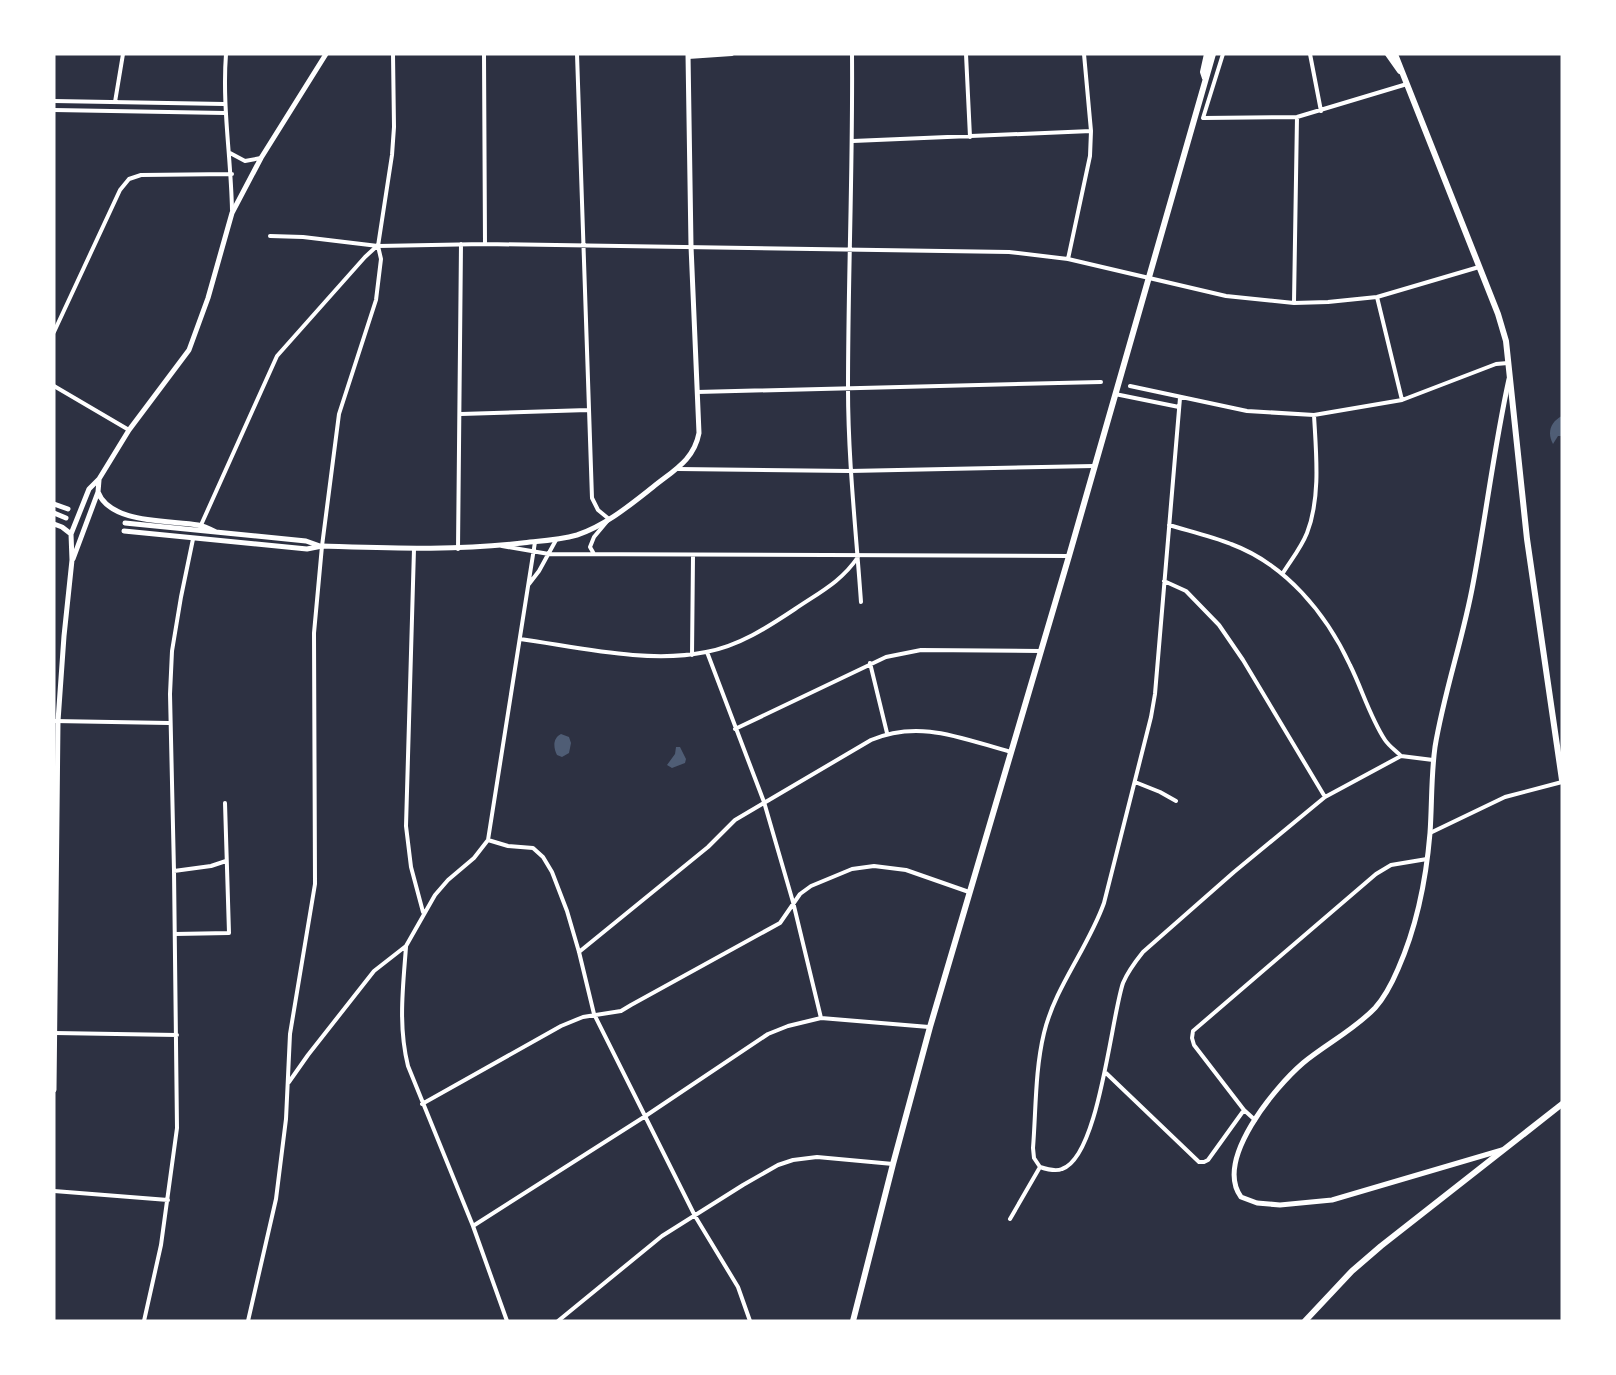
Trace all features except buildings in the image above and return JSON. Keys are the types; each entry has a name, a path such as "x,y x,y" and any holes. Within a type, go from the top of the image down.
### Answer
{"main road":[{"path":"54,1090 56,721 72,560 71,534 89,489 99,479 129,430 189,350 208,298 232,213 261,158 326,54"},
{"path":"1205,79 1203,72 1207,54"},
{"path":"854,1321 892,1164 930,1027 1069,556 1213,54"},
{"path":"1388,54 1404,76"},
{"path":"1395,54 1503,327 1509,363 1527,539 1562,781"},
{"path":"124,531 307,549 322,546 458,549 501,546 576,535 609,519 676,469 691,455 699,433 691,246 688,56"},
{"path":"1502,1150 1332,1200 1281,1205 1257,1203 1241,1197 1233,1178 1238,1154 1256,1120 1286,1079 1376,1007 1388,990 1411,934 1421,900 1427,859 1433,759 1442,710 1474,583 1497,435 1510,375"},
{"path":"72,560 98,492 99,479"},
{"path":"98,492 104,504 118,512 147,519 201,525 222,534"},
{"path":"54,504 68,509"},
{"path":"54,513 66,518"},
{"path":"125,523 306,541 322,546"},
{"path":"54,524 62,526 71,534"},
{"path":"1305,1321 1352,1270 1562,1104"}],"street":[{"path":"115,102 123,54"},
{"path":"226,54 224,104 232,174 232,213"},
{"path":"248,1321 276,1199 285,1140 291,1034 316,877 314,633 322,546 339,414 376,300 381,259 378,246 394,128 393,54"},
{"path":"484,54 485,244"},
{"path":"577,54 592,498 598,510 609,519 591,541 590,546 594,554"},
{"path":"688,56 732,54"},
{"path":"852,54 853,141 849,250 848,390 850,471 861,602"},
{"path":"966,54 970,137"},
{"path":"1068,260 1089,164 1090,131 1084,54"},
{"path":"1223,54 1203,118 1297,117 1407,84"},
{"path":"1310,54 1321,111"},
{"path":"54,101 224,104"},
{"path":"54,110 225,113"},
{"path":"1294,303 1297,117"},
{"path":"853,141 1090,131"},
{"path":"230,152 245,161 261,158"},
{"path":"54,332 126,181 141,175 232,174"},
{"path":"270,236 303,237 378,246 485,244 1009,252 1068,260 1226,296 1294,303 1377,297 1479,266"},
{"path":"458,549 461,244"},
{"path":"201,525 277,356 365,257 378,246"},
{"path":"1377,297 1402,400"},
{"path":"1130,386 1247,411 1314,415 1402,400 1496,364 1509,363"},
{"path":"697,392 1101,382"},
{"path":"54,386 129,430"},
{"path":"1114,394 1179,407"},
{"path":"1180,398 1155,694 1104,903 1093,931 1059,995 1044,1033 1038,1076 1033,1148 1034,1158 1040,1167 1054,1170 1064,1169 1073,1159 1086,1136 1106,1073 1123,986 1131,968 1153,942 1325,797 1401,756 1433,759"},
{"path":"461,414 588,410"},
{"path":"1282,573 1308,531 1316,475 1314,415"},
{"path":"676,469 850,471 1094,466"},
{"path":"1169,525 1231,544 1282,573 1320,614 1339,643 1386,741 1401,756"},
{"path":"144,1321 161,1245 177,1128 174,871 169,723 172,651 194,539"},
{"path":"528,585 549,554 556,539"},
{"path":"507,1321 473,1226 408,1066 402,1044 402,1002 406,946 423,913 441,887 474,858 488,840 535,542"},
{"path":"501,546 532,553 549,554 1069,556"},
{"path":"414,549 406,826 411,867 423,913"},
{"path":"692,654 693,556"},
{"path":"520,639 633,654 707,652 739,641 783,617 843,577 858,556"},
{"path":"1164,581 1186,591 1220,625 1325,797"},
{"path":"735,729 886,657 921,650 1040,651"},
{"path":"707,652 764,802 794,902 820,1018"},
{"path":"870,663 887,733"},
{"path":"56,721 169,723"},
{"path":"579,952 708,847 735,820 852,750 887,733 912,730 937,732 1011,752"},
{"path":"1430,834 1505,797 1562,781"},
{"path":"1135,782 1176,801"},
{"path":"175,934 229,933 225,803"},
{"path":"488,840 508,846 533,848 543,857 558,888 579,952 594,1014 695,1216 733,1277 750,1321"},
{"path":"1256,1120 1244,1110 1194,1045 1192,1031 1376,874 1391,865 1427,859"},
{"path":"174,871 211,866 227,861"},
{"path":"422,1104 561,1026 594,1014 621,1011 731,951 780,923 794,902 811,886 833,875 874,866 906,870 969,892"},
{"path":"289,1083 374,971 406,946"},
{"path":"473,1226 644,1117 768,1034 820,1018 930,1027"},
{"path":"55,1033 177,1035"},
{"path":"1106,1073 1199,1162 1208,1160 1244,1110"},
{"path":"558,1321 644,1249 769,1170 793,1160 817,1157 892,1164"},
{"path":"1010,1219 1040,1167"},
{"path":"54,1191 168,1200"}],"water":[{"path":"1562,416 1562,436 1558,436 1553,444 1550,436 1551,428"},
{"path":"561,734 569,737 571,743 569,753 562,757 557,755 554,746 556,738"},
{"path":"676,747 680,747 686,759 685,763 672,768 667,765 675,754"}]}
